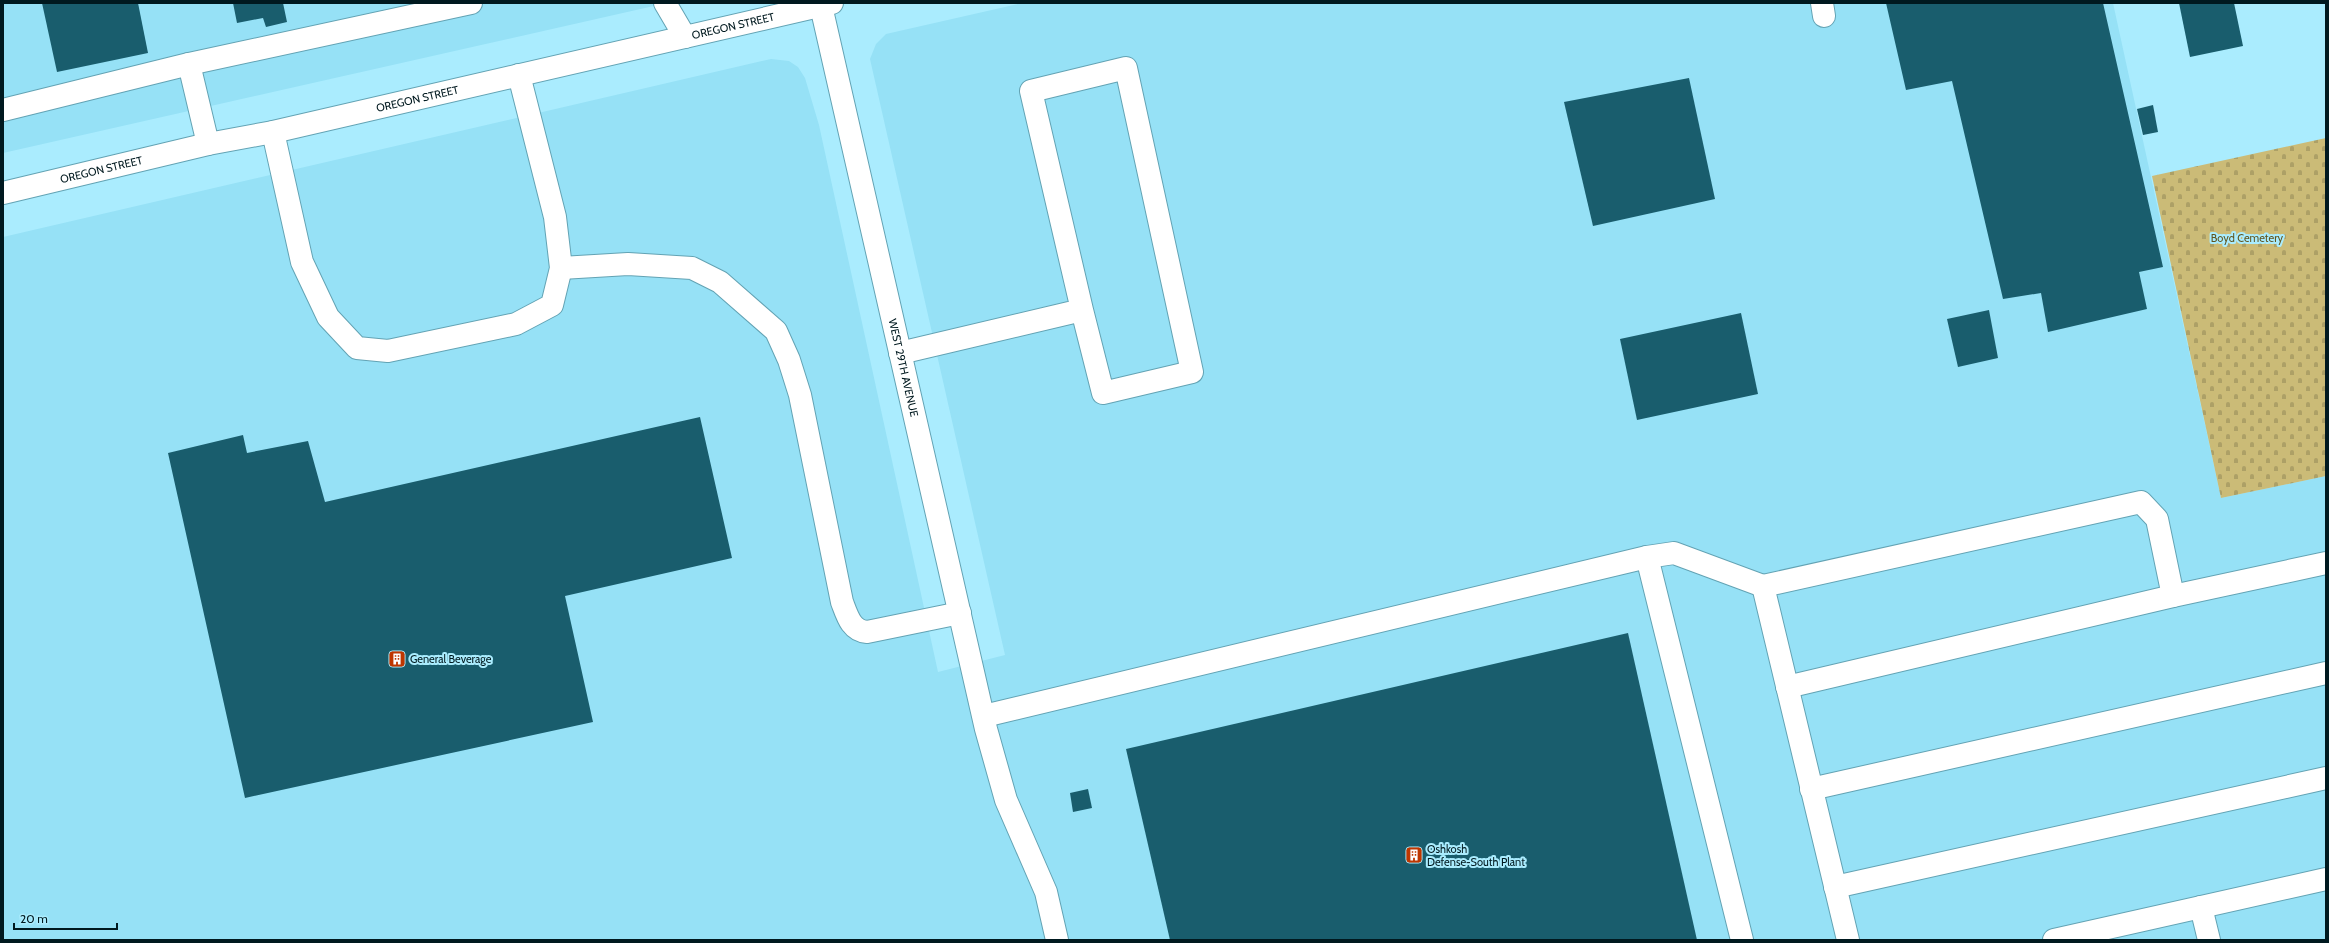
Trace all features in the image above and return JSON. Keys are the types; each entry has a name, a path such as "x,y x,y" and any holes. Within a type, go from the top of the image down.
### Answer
{"street":[{"path":"3,110 189,64 471,3"},
{"path":"665,3 685,37"},
{"name":"OREGON STREET","path":"3,193 208,144 273,132 827,4"},
{"name":"WEST 29TH AVENUE","path":"827,4 900,353 985,723 1006,800 1046,892 1057,940"},
{"path":"189,64 208,144"},
{"path":"1126,68 1192,372 1102,393 1082,310 1031,91 1126,68"},
{"path":"273,132 302,262 328,317 356,348 388,351 516,324 552,305 561,268 555,217 519,75"},
{"path":"561,268 628,264 692,268 720,282 776,331 789,360 800,396 842,602 853,626 861,632 867,632 960,613"},
{"path":"900,353 1082,310"},
{"path":"985,723 1647,557 1674,553 1764,586 2140,502 2157,519 2173,596"},
{"path":"1647,557 1742,940"},
{"path":"1787,687 2173,596 2326,564"},
{"path":"1764,586 1848,940"},
{"path":"1811,789 2326,673"},
{"path":"1835,887 2326,778"},
{"path":"2054,940 2326,879"},
{"path":"2201,907 2209,940"}],"shaded area":[{"path":"3,3 667,3 3,153"},
{"path":"1022,3 2113,3 2221,498 2326,476 2326,940 3,940 3,237 771,59 789,61 798,67 805,78 819,125 938,672 1005,655 870,59 876,44 886,34"}],"green space":[{"name":"Boyd Cemetery","path":"2326,138 2326,476 2221,498 2152,176"}],"building":[{"path":"42,3 138,3 148,53 57,72"},
{"path":"233,3 283,3 287,22 266,27 263,18 237,23"},
{"path":"1886,3 2103,3 2163,267 2139,272 2147,309 2048,332 2041,293 2003,299 1952,81 1906,90"},
{"path":"2179,3 2234,3 2243,46 2190,57"},
{"path":"1689,78 1715,199 1593,226 1564,102"},
{"path":"2153,105 2158,132 2143,135 2137,109"},
{"path":"1989,310 1998,358 1958,367 1947,319"},
{"path":"1741,313 1758,394 1637,420 1620,339"},
{"name":"General Beverage","path":"700,417 732,558 565,596 593,722 245,798 168,453 243,435 247,453 308,441 325,502"},
{"name":"Oshkosh Defense-South Plant","path":"1628,633 1697,940 1170,940 1126,749"},
{"path":"1088,789 1092,808 1073,812 1070,793"}],"place":[{"name":"General Beverage","path":"397,659"},
{"name":"Oshkosh Defense-South Plant","path":"1414,855"}]}
